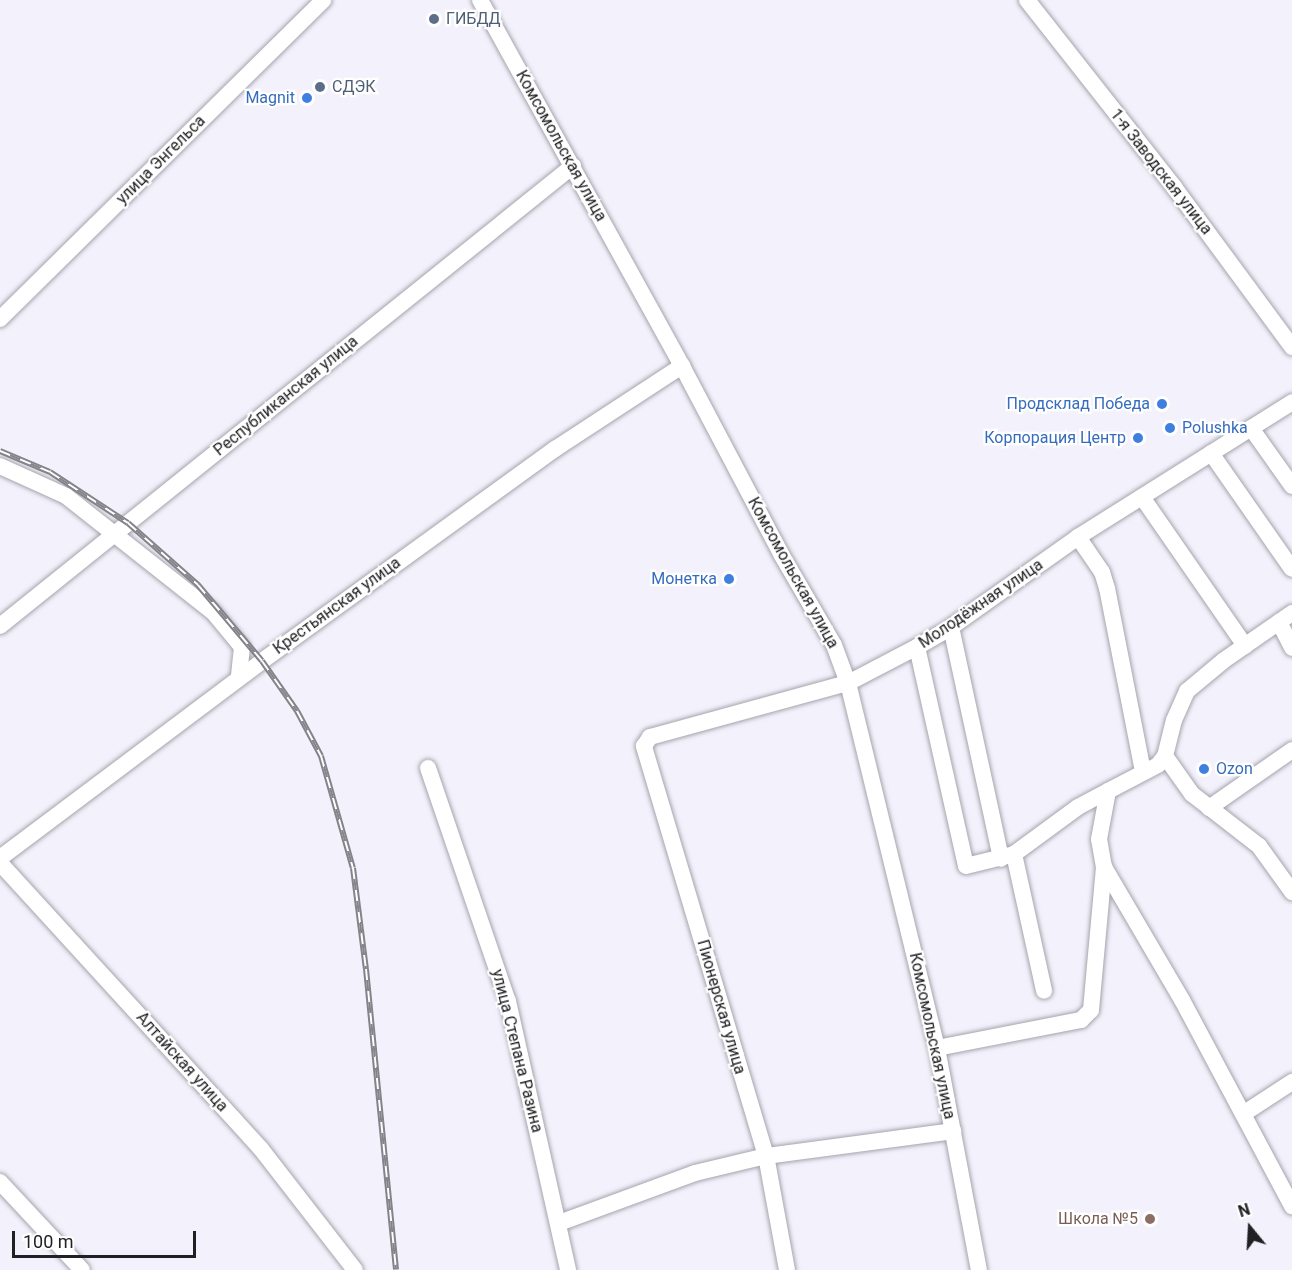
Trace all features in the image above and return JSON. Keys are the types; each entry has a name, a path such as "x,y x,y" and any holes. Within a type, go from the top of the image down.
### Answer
{"street":[{"name":"улица Энгельса","path":"0,319 323,0"},
{"name":"Комсомольская улица","path":"480,0 682,366 781,554 834,645 848,683 937,1048 979,1270"},
{"name":"1-я Заводская улица","path":"1027,0 1174,187 1292,347"},
{"name":"Республиканская улица","path":"0,626 573,166"},
{"name":"Крестьянская улица","path":"0,858 239,678 555,449 682,366"},
{"name":"Молодёжная улица","path":"644,746 650,737 848,683 917,647 951,627 1078,537 1292,402"},
{"path":"1251,428 1292,486"},
{"path":"1211,453 1292,569"},
{"path":"0,466 66,496 213,612 242,647 239,678"},
{"path":"1142,497 1245,646"},
{"path":"1078,537 1102,572 1107,588 1143,772"},
{"path":"917,647 966,866 1008,856 1078,807 1158,765 1165,756 1174,720 1187,691 1286,617 1292,648"},
{"path":"951,627 1044,991"},
{"name":"Пионерская улица","path":"644,746 766,1156 787,1270"},
{"path":"1209,808 1292,750"},
{"path":"1165,756 1186,787 1209,808 1259,846 1292,892"},
{"name":"улица Степана Разина","path":"428,768 508,1001 559,1223 567,1270"},
{"path":"937,1048 1081,1020 1091,1010 1104,867 1099,839 1108,791"},
{"name":"Алтайская улица","path":"0,863 261,1149 355,1270"},
{"path":"1104,867 1182,1000 1292,1206"},
{"path":"1243,1114 1292,1082"},
{"path":"559,1223 695,1173 766,1156 952,1131"},
{"path":"0,1182 82,1270"}],"railway":[{"path":"0,451 50,472 128,523 198,585 262,661 297,711 321,756 353,868 366,969 396,1270"}],"place":[{"name":"ГИБДД","path":"434,19"},
{"name":"СДЭК","path":"320,87"},
{"name":"Magnit","path":"307,98"},
{"name":"Продсклад Победа","path":"1162,404"},
{"name":"Polushka","path":"1170,428"},
{"name":"Корпорация Центр","path":"1138,438"},
{"name":"Монетка","path":"729,579"},
{"name":"Ozon","path":"1204,769"},
{"name":"Школа №5","path":"1150,1219"}]}
